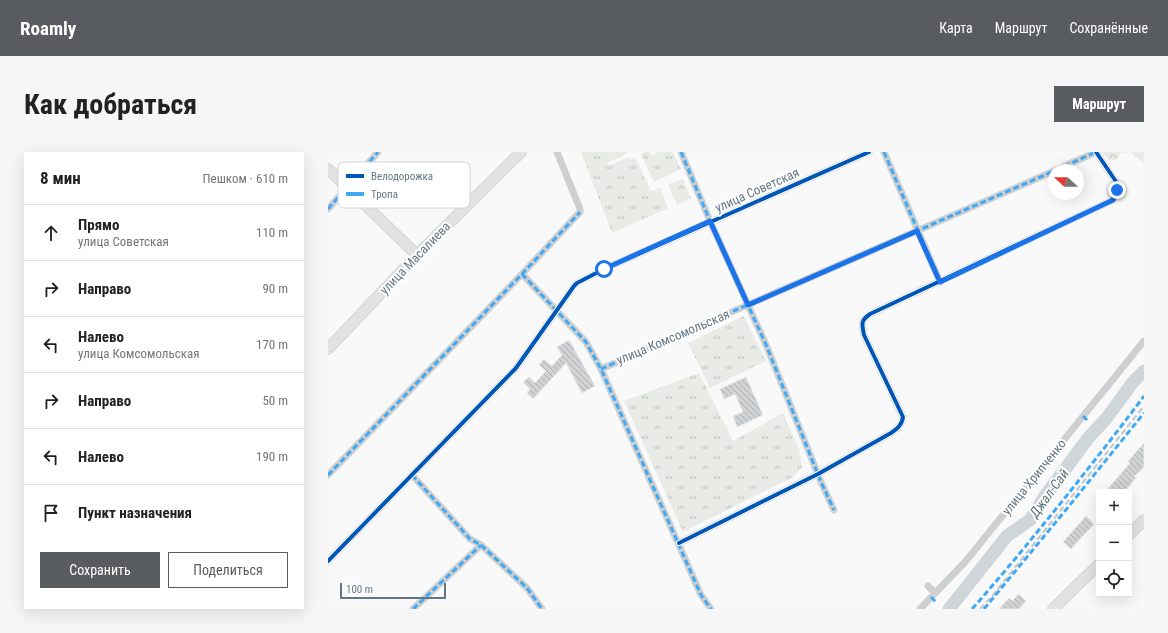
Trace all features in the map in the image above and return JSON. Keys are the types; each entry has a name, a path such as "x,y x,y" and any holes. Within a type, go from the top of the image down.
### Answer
{"main road":[{"name":"улица Масалиева","path":"470,203 521,152"},
{"path":"328,169 338,179"},
{"path":"368,208 417,255"},
{"name":"улица Масалиева","path":"328,349 417,255 464,208"},
{"path":"1132,532 1144,520"},
{"path":"1053,609 1096,567"}],"street":[{"path":"369,162 378,152"},
{"path":"328,475 580,212 558,152"},
{"path":"681,152 710,221 770,354 834,510"},
{"name":"улица Советская","path":"328,561 516,368 577,283 604,269 710,221 869,152"},
{"path":"884,152 940,282"},
{"path":"679,543 818,474 891,433 902,424 903,417 864,334 862,321 870,314 1113,200 1117,190 1117,183 1096,152"},
{"name":"улица Комсомольская","path":"1070,164 1096,152"},
{"name":"улица Комсомольская","path":"601,369 1048,174"},
{"path":"328,209 338,198"},
{"path":"522,274 586,342 601,369 679,543 701,596 711,609"},
{"name":"улица Хрипченко","path":"920,609 965,562 1144,341"},
{"path":"412,476 470,539 481,546 527,588 542,609"},
{"path":"413,609 481,546"},
{"path":"928,586 935,593"}],"green space":[{"path":"581,152 629,152 607,163 608,166 630,157 631,159 635,157 651,191 660,188 668,208 612,233"},
{"path":"650,152 651,155 658,152 673,152 681,169 654,182 641,154"},
{"path":"1101,152 1129,152 1120,153 1116,160 1109,160"},
{"path":"1131,152 1144,152 1144,164"},
{"path":"683,179 691,198 677,205 668,185"},
{"path":"744,316 766,361 710,388 688,343"},
{"path":"699,373 733,441 783,413 800,452 802,467 793,477 683,532 624,401"}],"building":[{"path":"569,340 595,386 582,393 566,363 533,399 527,393 530,389 523,382 529,377 535,383 546,371 539,365 544,359 552,366 562,355 557,347"},
{"path":"746,377 763,415 737,427 733,416 743,412 735,394 724,399 720,389"},
{"path":"1144,443 1144,467 1134,477 1136,478 1127,489 1108,489 1130,463 1128,461"},
{"path":"1086,516 1094,524 1071,549 1063,542"},
{"path":"1019,594 1026,601 1019,609 999,609 1009,598 1012,601"}],"waterway":[{"name":"Джал-Сай","path":"949,609 1007,536 1030,520 1045,496 1089,437 1106,419 1133,382 1144,371"}],"railway":[{"path":"980,609 993,595 1144,406"}],"marked path":[{"path":"369,162 378,152"},
{"path":"681,152 710,221 767,347 821,482 834,510"},
{"path":"884,152 940,282"},
{"path":"1069,164 1096,152"},
{"path":"601,369 1048,174"},
{"path":"328,209 338,198"},
{"path":"328,475 580,212"},
{"path":"522,274 586,342 601,369 701,595 711,609"},
{"path":"972,609 1064,499 1144,396"},
{"path":"984,609 1144,413"},
{"path":"1083,416 1087,420"},
{"path":"412,475 470,539 481,545 527,588 542,609"},
{"path":"413,609 481,545"},
{"path":"931,597 936,602"}],"cycle path":[{"path":"328,561 516,368 577,283 604,269 869,152"},
{"path":"679,543 818,474 891,433 897,428 902,422 903,417 864,335 862,325 863,321 870,314 1113,200 1117,190 1117,183 1096,152"}],"route":[{"path":"604,269 710,221 748,305 917,231 940,282 1113,200 1117,190"}]}
